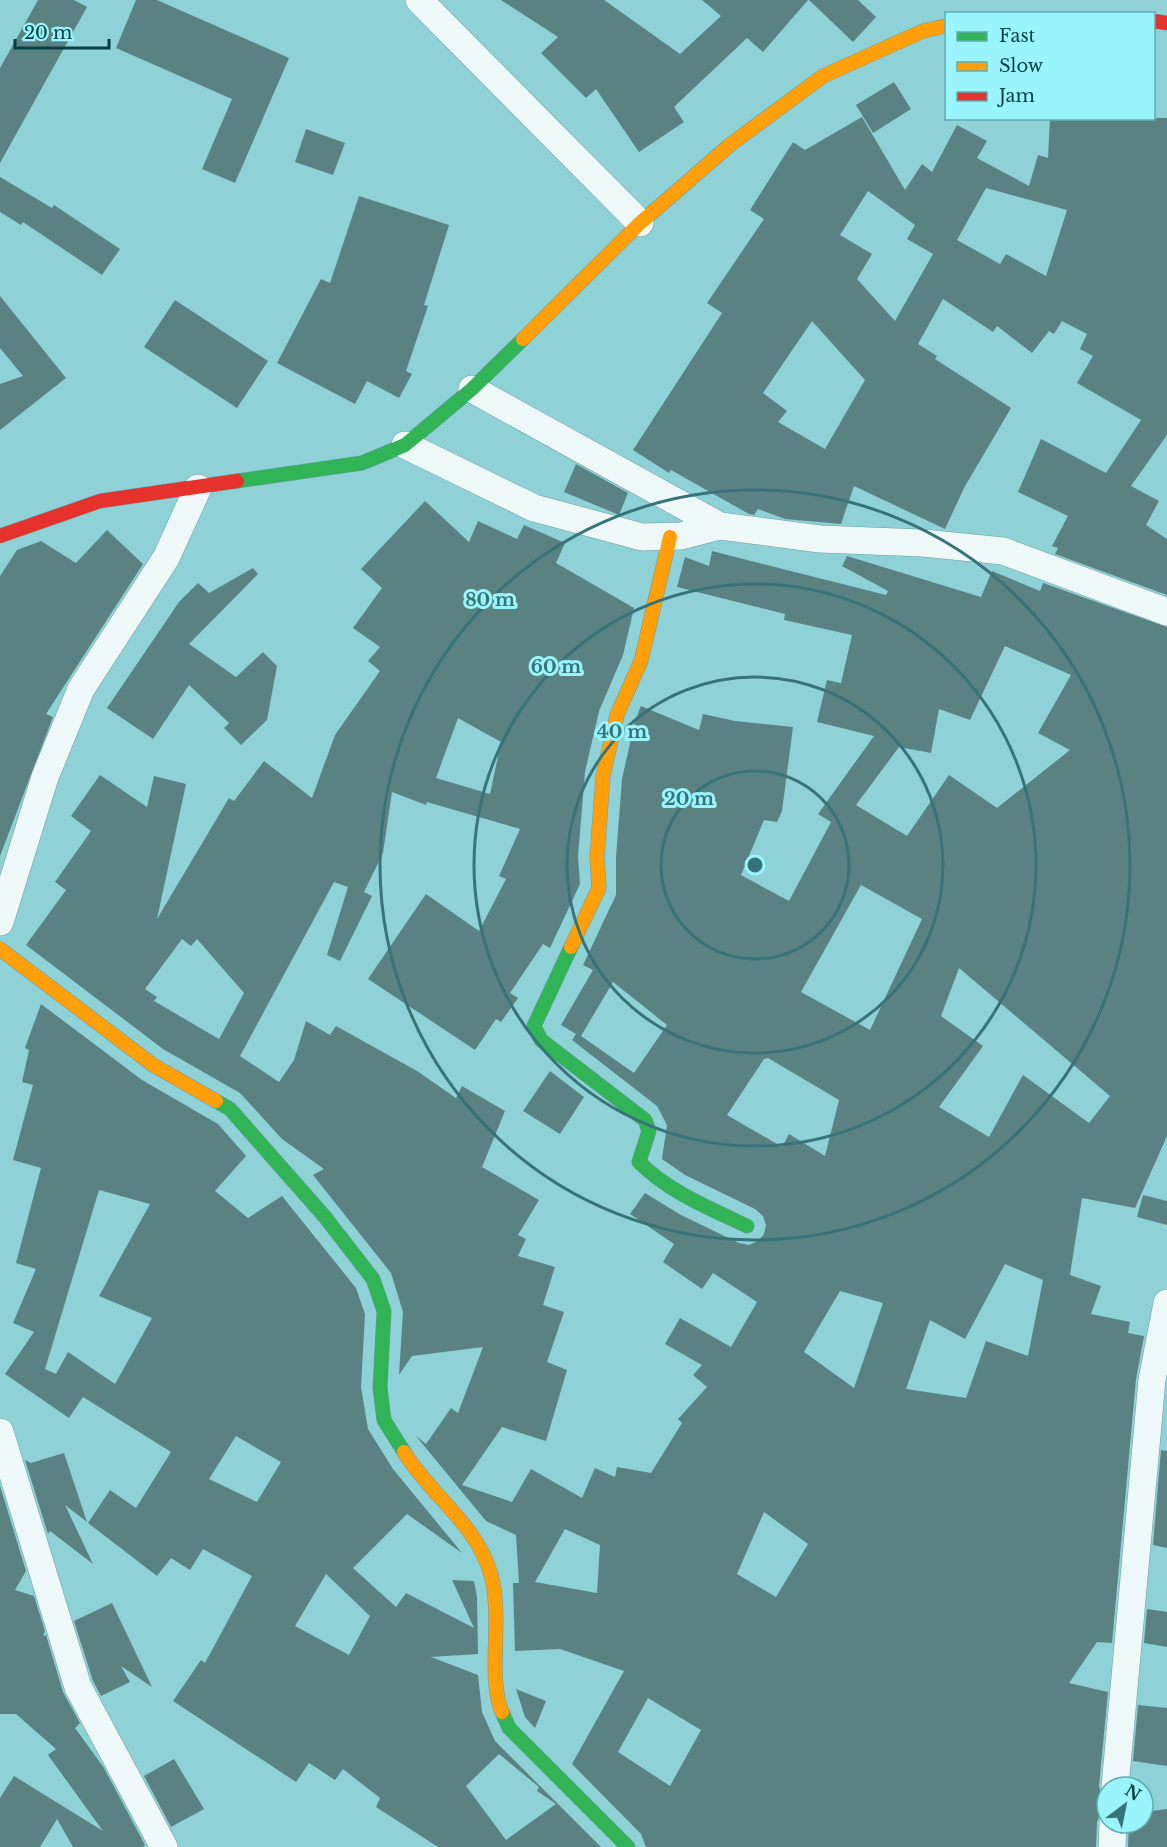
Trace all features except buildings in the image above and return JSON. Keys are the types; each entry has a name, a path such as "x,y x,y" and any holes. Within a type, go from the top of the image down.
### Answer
{"street":[{"path":"419,0 640,223"},
{"path":"0,536 100,501 362,463 405,445 472,389 640,223 731,144 823,76 923,31 945,26"},
{"path":"472,389 720,526 820,539 923,543 1003,551 1167,612"},
{"path":"405,445 534,508 642,537 681,536 720,526"},
{"path":"0,922 45,777 81,689 166,558 198,488"},
{"path":"669,537 641,661 617,715 603,776 597,857 599,888 534,1026 541,1040 645,1120 649,1131 639,1162 644,1167 672,1188 747,1226"},
{"path":"0,949 153,1065 230,1109 325,1217 373,1279 384,1311 380,1388 384,1420 407,1457 476,1538 496,1594 496,1691 500,1709 509,1728 628,1847"},
{"path":"1116,1775 1152,1380 1167,1303"},
{"path":"0,1432 78,1687 164,1847"}],"traffic: fast":[{"path":"237,481 362,463 405,445 472,389 523,339"},
{"path":"571,947 534,1026 541,1040 645,1120 649,1131 639,1162 651,1173 676,1191 747,1226"},
{"path":"216,1101 230,1109 325,1217 373,1279 384,1311 380,1388 384,1420 404,1452"},
{"path":"502,1712 509,1728 628,1847"}],"traffic: slow":[{"path":"523,339 640,223 731,144 823,76 923,31 945,26"},
{"path":"571,947 599,888 597,857 603,776 617,715 641,661 670,537"},
{"path":"0,949 153,1065 216,1101"},
{"path":"404,1452 475,1540 491,1575 496,1609 496,1682 502,1712"}],"traffic: jam":[{"path":"1155,21 1167,23"},
{"path":"0,536 100,501 237,481"}]}
